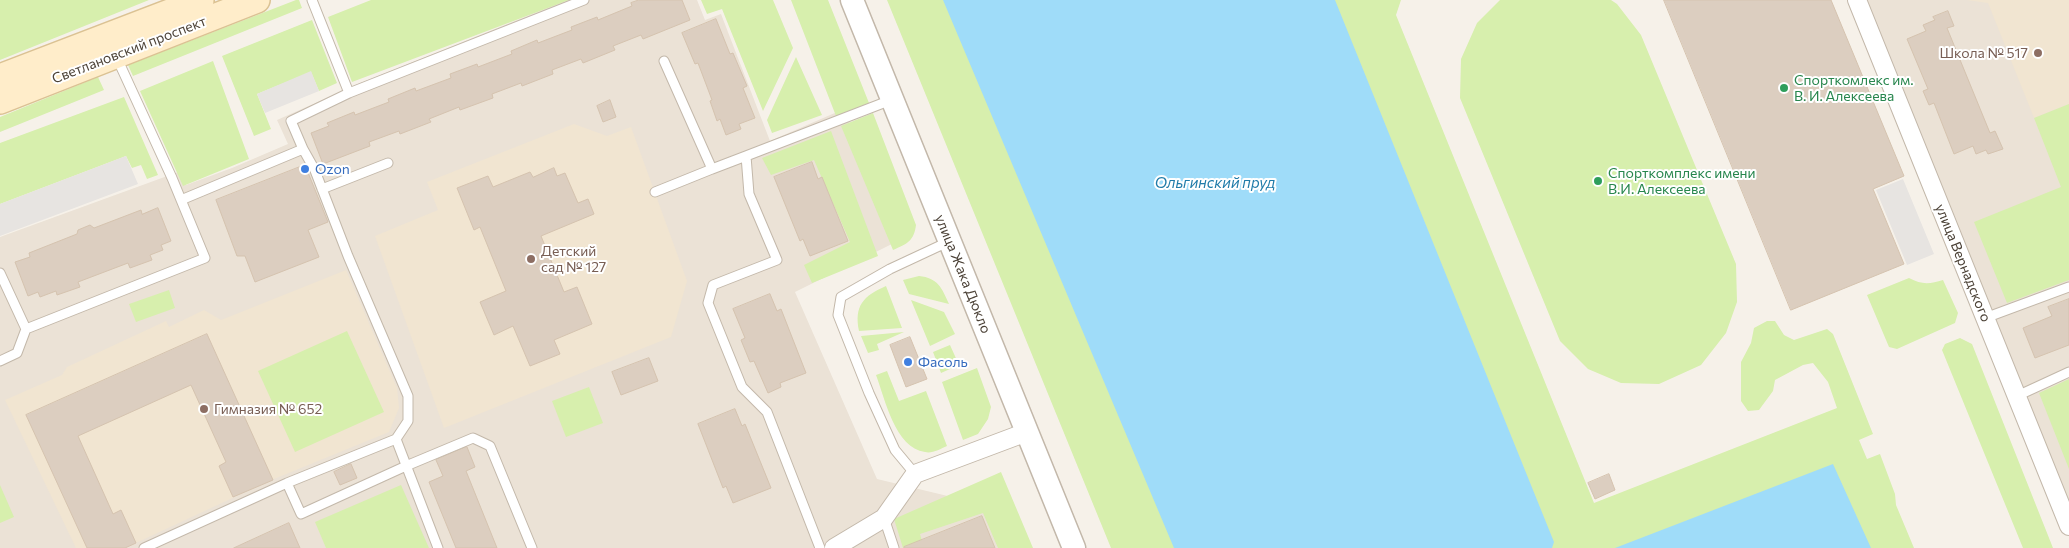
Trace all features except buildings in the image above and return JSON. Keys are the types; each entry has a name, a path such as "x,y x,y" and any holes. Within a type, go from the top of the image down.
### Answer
{"main road":[{"name":"Светлановский проспект","path":"0,77 200,0"},
{"name":"Светлановский проспект","path":"0,101 258,0"}],"street":[{"name":"улица Жака Дюкло","path":"852,0 1074,548"},
{"name":"улица Вернадского","path":"1857,0 2069,526"},
{"path":"834,548 884,518 915,474 1027,432"}],"lane":[{"path":"312,0 349,94"},
{"path":"144,548 288,483 396,438 408,421 408,396 313,166 303,150 291,121 349,94 584,0"},
{"path":"26,329 205,258 116,55"},
{"path":"664,61 712,169"},
{"path":"655,192 892,99"},
{"path":"181,200 303,150"},
{"path":"746,156 750,194 777,260 713,285 708,303 742,388 767,412 820,548"},
{"path":"322,189 388,163"},
{"path":"915,474 895,450 868,393 838,315 841,297 890,268 950,241"},
{"path":"0,273 26,329 17,353 0,362"},
{"path":"1985,318 2069,287"},
{"path":"2016,396 2069,372"},
{"path":"396,438 438,548"},
{"path":"288,483 301,514 473,438 490,446 532,548"},
{"path":"884,518 894,548"}],"shaded area":[{"path":"567,0 697,0 705,20 721,14 770,141 844,109 898,241 795,292 877,479 985,505 1003,548 0,548 0,237 181,171 186,185 232,168 288,144 277,120 363,82"},
{"path":"1867,0 2069,0 2069,508"},
{"name":"Школа № 517","path":"1967,0 2069,0 2069,104 2034,118 1988,3"},
{"path":"311,71 319,91 265,113 257,94"},
{"name":"Детский сад № 127","path":"574,124 607,136 631,127 687,281 671,337 444,428 375,236 438,210 427,182"},
{"path":"126,156 138,184 0,236 0,204"},
{"path":"1903,179 1934,254 1907,265 1876,190"},
{"name":"Гимназия № 652","path":"346,270 397,388 399,408 389,432 269,481 125,548 76,548 5,400 62,375 67,367 166,321 169,327 204,310 221,320"}],"green space":[{"path":"0,0 149,0 0,60"},
{"path":"299,0 302,8 133,76 128,65"},
{"path":"371,0 569,0 352,82 328,17"},
{"path":"701,0 773,0 793,48 763,111 722,9 707,14"},
{"path":"791,0 828,0 869,103 836,116"},
{"name":"Ольгинский пруд","path":"887,0 1401,0 1396,15 1594,503 1837,408 1828,382 1813,363 1803,365 1775,380 1773,391 1759,410 1748,411 1741,401 1741,362 1751,343 1754,328 1767,321 1775,321 1784,335 1794,340 1827,329 1833,334 1873,434 1859,440 1867,459 1880,454 1895,494 1896,505 1914,548 1111,548"},
{"name":"Спорткомплекс имени В.И. Алексеева","path":"1500,0 1611,0 1617,4 1641,35 1736,264 1737,302 1726,333 1701,365 1659,384 1621,383 1588,369 1560,341 1460,98 1461,59 1477,23"},
{"path":"312,20 337,83 319,91 311,72 257,94 271,129 254,136 222,56"},
{"path":"796,57 822,115 772,133 767,120"},
{"path":"213,61 249,159 183,186 140,91"},
{"path":"98,77 104,90 0,132 0,117"},
{"path":"124,97 158,175 147,179 141,165 132,168 126,156 0,204 0,143"},
{"path":"2069,104 2069,280 2007,303 1974,222 2061,187 2034,118"},
{"path":"873,113 916,225 912,238 893,250 841,126"},
{"path":"831,131 878,256 812,283 804,265 850,242 814,160 771,175 762,158"},
{"path":"919,276 935,282 944,293 949,304 909,294 903,280"},
{"path":"1909,278 1926,283 1943,280 1958,313 1955,323 1897,349 1889,347 1867,295"},
{"path":"886,286 902,328 859,331 858,315 862,303 871,294"},
{"path":"169,290 175,308 136,322 129,304"},
{"path":"911,300 944,312 955,334 930,346"},
{"path":"347,331 384,412 295,452 258,371"},
{"path":"904,332 877,344 879,350 868,353 861,336"},
{"path":"1960,338 1972,344 2053,548 2023,548 1942,350 1945,344"},
{"path":"950,345 959,365 941,373 933,352"},
{"path":"977,368 991,407 988,419 978,434 963,440 942,382"},
{"path":"887,371 899,401 926,391 947,446 928,452 915,449 906,442 893,421 876,375"},
{"path":"2069,379 2069,469 2039,393"},
{"path":"589,387 603,423 566,437 552,401"},
{"path":"1001,472 1033,548 998,548 983,513 920,534 924,548 903,548 894,519"},
{"path":"0,485 14,517 0,523"},
{"path":"401,485 429,548 326,548 315,522"}],"water":[{"name":"Ольгинский пруд","path":"943,0 1335,0 1554,542 1552,548 1174,548"},
{"path":"1833,464 1871,548 1615,548"}],"place":[{"name":"Школа № 517","path":"2038,53"},
{"name":"Спорткомлекс им. В. И. Алексеева","path":"1784,88"},
{"name":"Ozon","path":"305,169"},
{"name":"Спорткомплекс имени В.И. Алексеева","path":"1598,181"},
{"name":"Детский сад № 127","path":"531,259"},
{"name":"Фасоль","path":"908,362"},
{"name":"Гимназия № 652","path":"204,409"}]}
